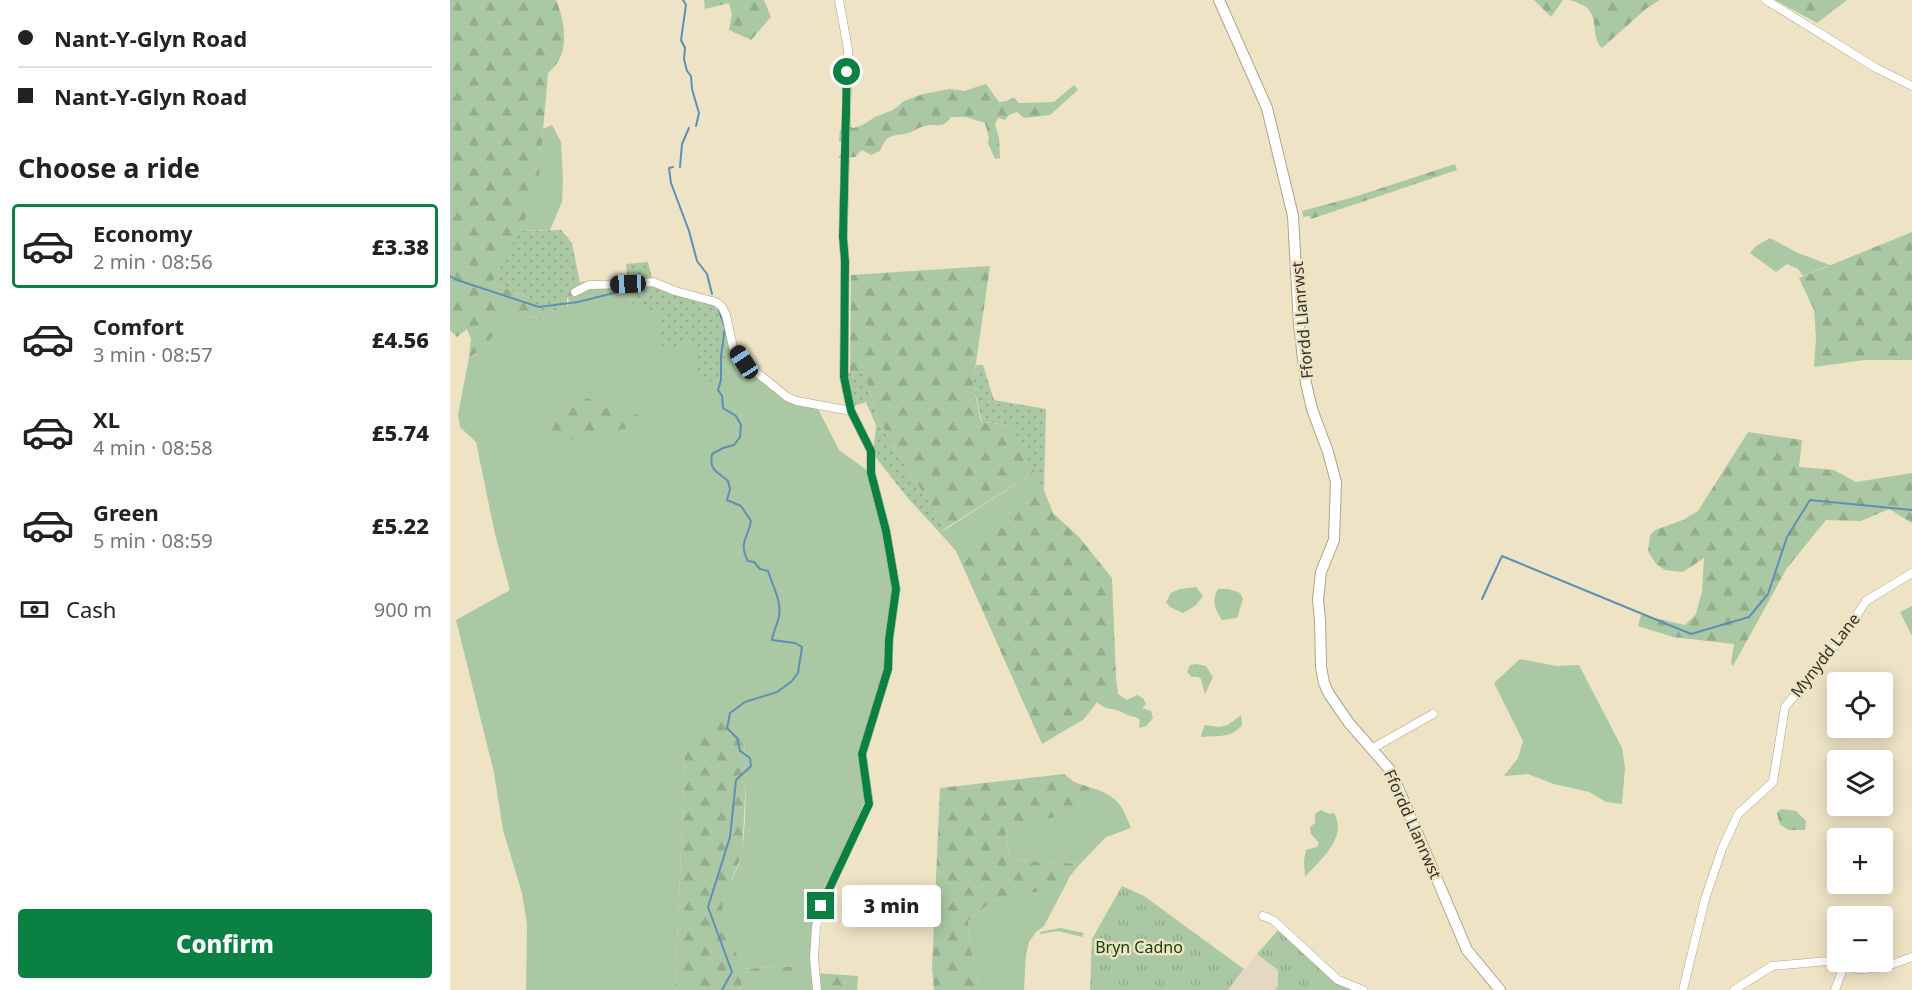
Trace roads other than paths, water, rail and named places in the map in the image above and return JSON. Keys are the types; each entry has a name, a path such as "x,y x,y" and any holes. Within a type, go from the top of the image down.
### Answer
{"main road":[{"name":"Ffordd Llanrwst","path":"1219,0 1267,108 1293,216 1299,325 1306,383 1336,482 1334,540 1321,572 1318,600 1321,667 1324,683 1349,723 1391,771 1467,950 1500,990"}],"street":[{"path":"818,990 814,958 816,927 821,906 869,804 862,754 888,669 889,639 896,589 886,531 871,473 871,451 851,411 844,377 845,261 843,237 848,49 839,0"},
{"path":"1766,0 1876,68 1912,86"},
{"path":"575,292 584,286 653,282 675,291 716,302 726,315 733,346 744,362 787,397 851,411"},
{"name":"Mynydd Lane","path":"1683,990 1705,899 1722,849 1738,814 1773,782 1785,707 1842,638 1866,601 1912,573"},
{"path":"1373,748 1433,714"},
{"path":"1263,916 1273,920 1338,980 1363,990"},
{"path":"1734,990 1772,966 1827,961"},
{"path":"1893,965 1910,962"},
{"path":"1835,990 1842,972"}],"waterway":[{"path":"683,0 686,5 681,40 685,48 684,59 691,76 699,113 696,126"},
{"path":"680,167 682,144 689,128"},
{"path":"673,167 669,168 671,183 689,231 697,261 707,274 712,294"},
{"path":"450,276 539,307 578,302 626,290"},
{"path":"717,305 725,328 721,356 721,380 718,390 722,396 723,408 736,416 741,425 740,437 734,445 712,454 712,464 715,470 728,481 730,489 727,500 741,506 751,521 744,545 745,555 748,561 768,571 776,593 780,611 772,640 795,643 802,647 798,673 791,682 777,692 745,702 730,713 727,728 737,738 740,751 750,758 751,766 736,780 730,837 708,907 732,972 722,990"},
{"path":"1482,599 1502,556 1691,634 1749,617 1768,594 1787,537 1810,500 1912,510"}],"park label":[{"name":"Bryn Cadno","path":"1139,947"}]}
